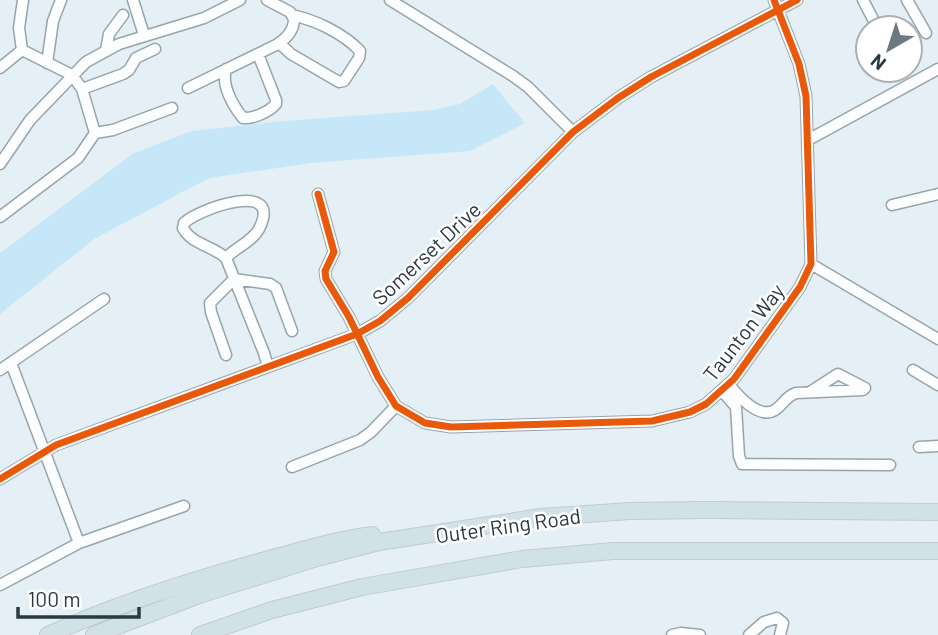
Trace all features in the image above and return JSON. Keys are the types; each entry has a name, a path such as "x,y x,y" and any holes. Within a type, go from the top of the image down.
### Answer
{"highway":[{"name":"Outer Ring Road","path":"93,635 284,567 379,542 541,517 608,512 708,510 938,512"},
{"path":"48,635 154,593 300,550 356,537 393,532 443,534"},
{"name":"Outer Ring Road","path":"200,635 272,610 336,593 522,559 613,551 938,551"}],"street":[{"path":"22,50 19,28 23,0"},
{"path":"47,63 53,21 61,0"},
{"path":"134,0 144,35"},
{"path":"0,164 30,120 86,62 106,50 144,35 204,18 240,0"},
{"path":"267,0 292,15 312,20 360,51 359,58 344,81 339,82 291,54 279,43"},
{"path":"390,0 409,5 528,87 573,132"},
{"name":"Somerset Drive","path":"0,479 56,444 356,334 380,321 408,298 573,132 603,108 650,77 776,5 797,0"},
{"path":"907,0 926,33"},
{"name":"Taunton Way","path":"396,406 425,422 451,427 652,421 690,412 725,388 800,287 811,264 806,96 799,64 776,5"},
{"path":"106,50 109,34 123,15"},
{"path":"188,88 279,43 293,29 292,15"},
{"path":"22,50 72,75 82,89 95,133"},
{"path":"0,68 22,50"},
{"path":"82,89 123,74 136,58 155,50"},
{"path":"226,69 225,86 243,118 270,110 276,100 258,54"},
{"path":"808,140 938,69"},
{"path":"650,77 657,89"},
{"path":"0,217 78,158 95,133 113,130 172,108"},
{"path":"292,467 360,440 372,432 396,406 326,279 325,271 334,252 318,194"},
{"path":"891,205 938,194"},
{"path":"226,258 259,229 262,214 256,203 242,200 231,202 198,214 184,223 183,228 190,237 226,258 268,367"},
{"path":"811,264 938,339"},
{"path":"234,279 270,284 276,288 292,331"},
{"path":"226,355 210,303 234,279"},
{"path":"0,370 104,299"},
{"path":"11,363 79,543"},
{"path":"912,370 938,385"},
{"path":"725,388 749,406 770,412 790,395 810,392"},
{"path":"725,388 736,407 739,456 742,464 890,465"},
{"path":"919,447 938,446"},
{"path":"0,585 79,543 184,506"},
{"path":"750,635 764,622 777,618 783,623 780,635"},
{"path":"672,635 700,635"}],"shaded area":[{"path":"493,84 525,123 470,151 311,163 209,178 94,239 0,314 0,253 134,153 192,131 433,110 460,104"}],"cycle path":[{"path":"318,194 334,252 325,271 326,279 396,406 425,423 451,427 652,421 690,412 706,404 734,379 800,287 811,264 806,96 799,64 774,0"},
{"path":"0,479 56,445 357,334 380,321 408,298 573,132 651,77 797,0"}]}
